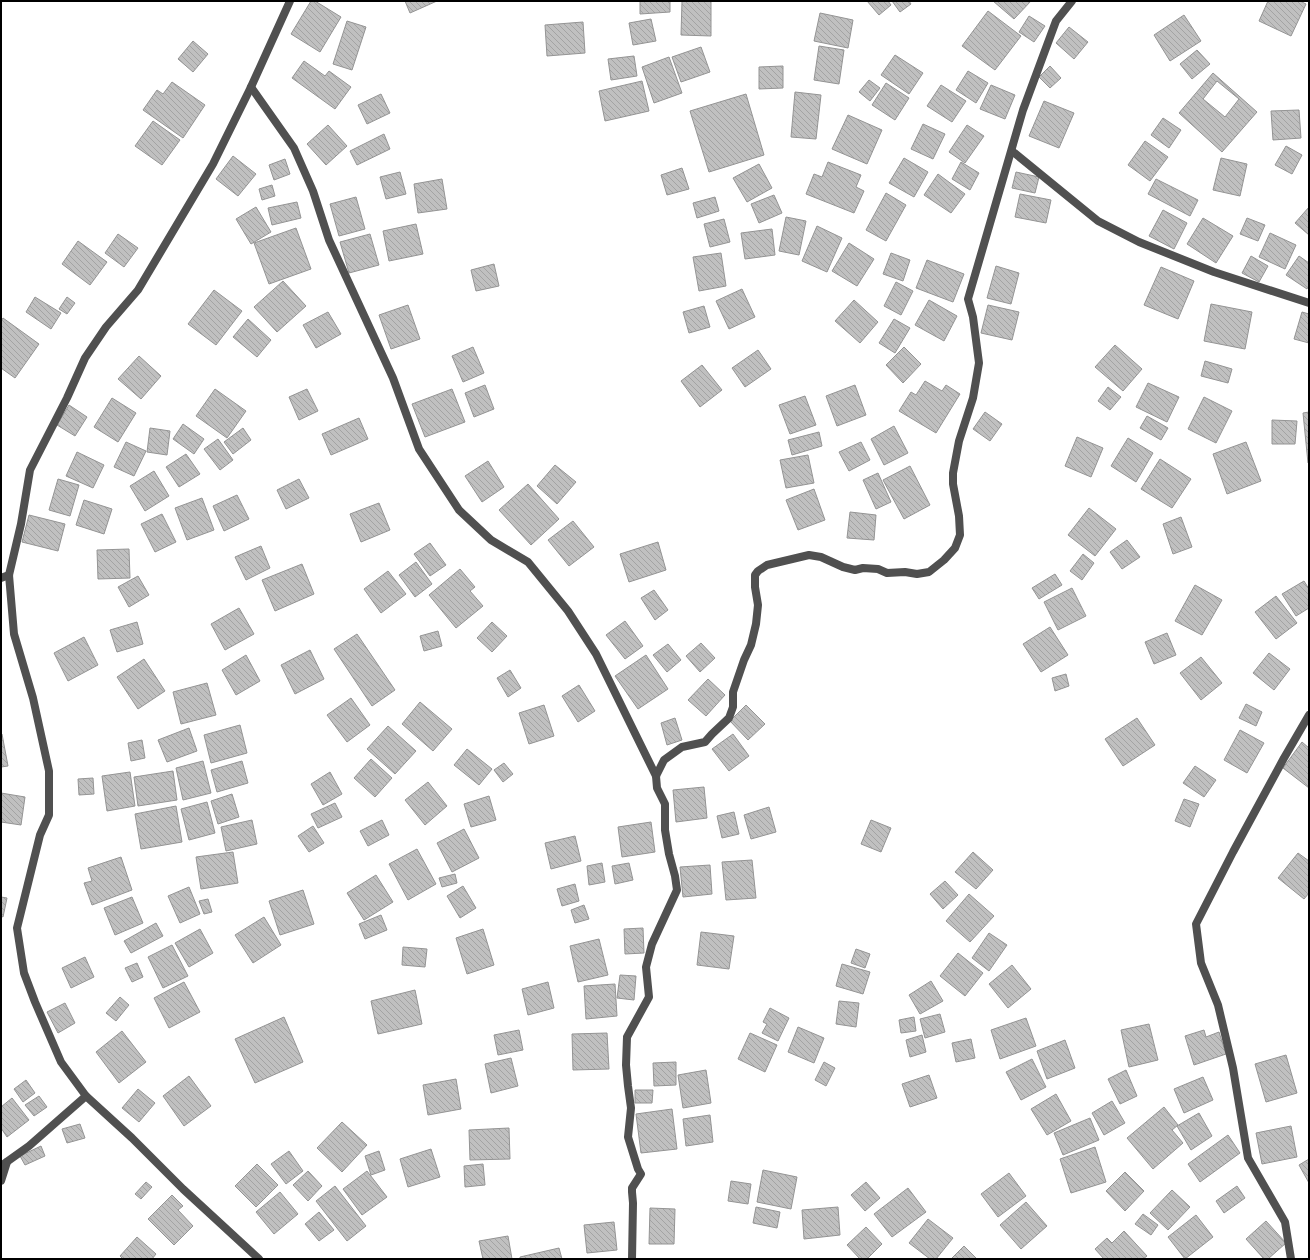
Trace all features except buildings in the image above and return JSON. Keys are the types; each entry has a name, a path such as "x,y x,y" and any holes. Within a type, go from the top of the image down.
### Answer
{"street":[{"path":"259,1259 182,1189 132,1138 86,1096 61,1062 24,973 17,928 40,835 49,815 49,771 33,698 14,634 5,576 21,524 30,470 85,358 106,327 138,290 213,164 251,87 290,1"},
{"path":"656,776 664,760 682,747 705,742 729,718 733,707 733,692 751,645 756,624 758,605 755,575 758,571 767,565 809,555 821,557 843,567 855,570 863,568 878,569 887,573 905,572 917,574 929,572 944,560 955,548 960,535 959,516 953,484 953,473 959,441 973,398 979,362 973,317 968,299 1023,110 1056,21 1072,1"},
{"path":"251,87 294,148 313,191 329,240 393,378 419,449 459,510 491,540 528,562 568,610 596,654 656,776 657,788 665,804 665,830 677,890 652,944 646,967 649,997 627,1037 627,1072 631,1108 628,1137 641,1174 632,1188 632,1259"},
{"path":"1012,151 1098,221 1139,242 1214,272 1309,303"},
{"path":"1291,1259 1285,1222 1248,1158 1234,1068 1218,1005 1201,963 1196,924 1233,852 1309,715"},
{"path":"1,1181 4,1164 29,1146 86,1096"}]}
